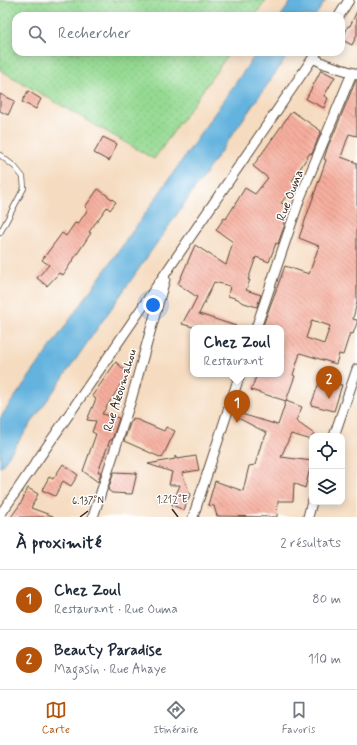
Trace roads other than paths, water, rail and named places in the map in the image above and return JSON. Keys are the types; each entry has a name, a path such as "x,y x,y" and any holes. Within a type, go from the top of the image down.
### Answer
{"street":[{"path":"342,12 349,0"},
{"path":"0,515 314,56"},
{"path":"316,56 325,64 355,73"},
{"name":"Rue Ouma","path":"257,325 300,198 355,73"},
{"name":"Rue Akoumahou","path":"93,517 131,400 168,270"},
{"path":"335,433 357,369"},
{"path":"192,517 239,377"},
{"path":"308,517 311,505"}],"lane":[{"path":"0,155 15,167 23,177 24,188 0,233"}],"water":[{"path":"292,0 326,0 318,12 284,12"},
{"path":"254,56 287,56 0,468 0,418 142,218"}],"place":[{"name":"Beauty Paradise","path":"329,399"},
{"name":"Chez Zoul","path":"237,423"}]}
